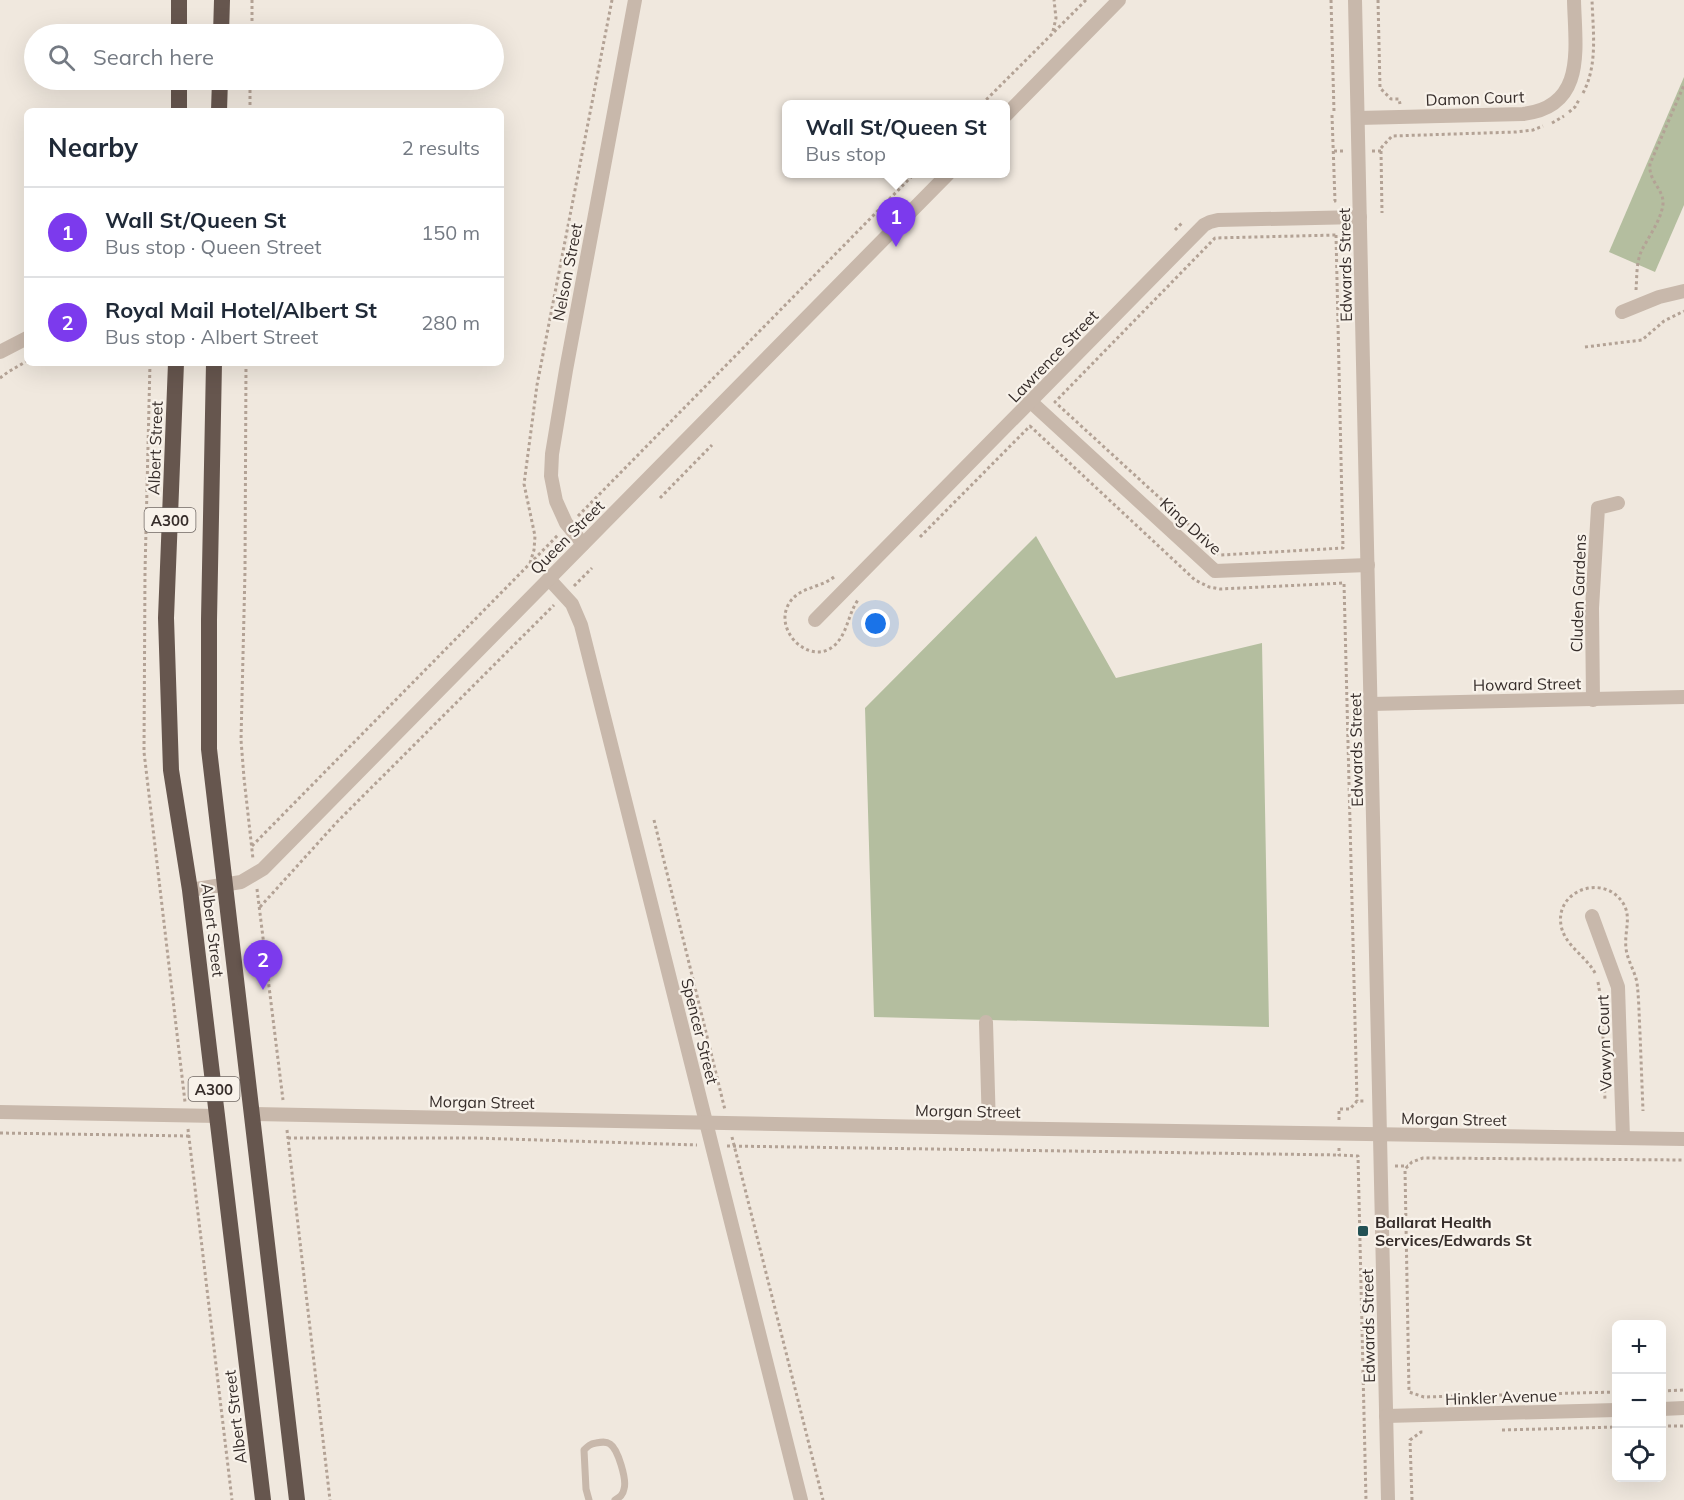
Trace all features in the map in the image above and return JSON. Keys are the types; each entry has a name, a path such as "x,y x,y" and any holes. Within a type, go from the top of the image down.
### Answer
{"highway":[{"path":"179,0 179,24"},
{"path":"221,24 222,0"},
{"path":"179,90 179,108"},
{"path":"219,108 220,90"},
{"name":"Albert Street","path":"176,366 166,618 171,770 190,890 262,1500"},
{"name":"Albert Street","path":"214,366 209,749 297,1500"}],"street":[{"name":"Nelson Street","path":"584,544 559,510 551,476 552,454 635,0"},
{"name":"Edwards Street","path":"1355,0 1388,1500"},
{"name":"Damon Court","path":"1358,118 1522,114 1537,112 1553,104 1565,90 1574,69 1574,0"},
{"path":"1010,110 1117,1"},
{"name":"Queen Street","path":"190,890 242,882 275,856 944,178"},
{"name":"Lawrence Street","path":"815,620 1206,223 1218,220 1360,217"},
{"path":"1628,310 1659,297 1684,291"},
{"path":"0,352 24,340"},
{"name":"King Drive","path":"1030,402 1215,571 1368,565"},
{"name":"Cluden Gardens","path":"1593,699 1592,608 1598,508 1618,503"},
{"name":"Spencer Street","path":"549,579 575,608 583,631 801,1500"},
{"name":"Howard Street","path":"1371,704 1684,697"},
{"name":"Vawyn Court","path":"1592,916 1616,977 1619,992 1623,1138"},
{"path":"986,1022 989,1128"},
{"path":"0,1113 218,1116"},
{"name":"Morgan Street","path":"251,1114 1684,1139"},
{"path":"1666,1409 1684,1408"},
{"name":"Hinkler Avenue","path":"1386,1416 1612,1410"}],"lane":[{"path":"589,1500 586,1489 584,1450 590,1444 605,1442 612,1445 617,1452 624,1479 624,1491 615,1500"}],"path":[{"path":"252,0 252,24"},
{"path":"529,565 534,550 535,536 524,484 537,385 612,0"},
{"path":"1052,34 1056,18 1054,0"},
{"path":"987,100 1086,0"},
{"path":"1331,0 1335,201"},
{"path":"1378,0 1380,88 1391,99 1400,99 1400,117"},
{"path":"1628,310 1639,259 1660,214 1663,202 1661,193 1651,178 1650,164 1684,86"},
{"path":"250,90 250,108"},
{"path":"1381,151 1382,213"},
{"path":"252,846 910,178"},
{"path":"1336,235 1343,548 1221,555 1216,553 1186,522 1055,402 1215,237 1336,235"},
{"path":"1585,347 1638,341 1664,321 1684,311"},
{"path":"0,378 24,363"},
{"path":"150,366 144,752 232,1500"},
{"path":"246,366 242,740 255,874 330,1500"},
{"path":"916,542 1030,426"},
{"path":"660,498 712,445"},
{"path":"260,906 337,822 592,567"},
{"path":"835,576 824,584 799,593 789,604 785,625 794,641 806,649 817,651 832,647 845,631 851,612 858,600"},
{"path":"1339,1155 1339,1109 1350,1109 1357,1101 1344,583"},
{"path":"654,820 823,1500"},
{"path":"1575,893 1569,898 1561,913 1561,926 1565,938 1586,959 1598,979 1602,1006 1605,1112"},
{"path":"1357,1101 1380,1101"},
{"path":"0,1133 189,1136"},
{"path":"288,1138 475,1138 711,1146 1358,1156 1366,1500"},
{"path":"1612,1392 1424,1397 1409,1392 1406,1169 1418,1158 1684,1160"},
{"path":"1666,1391 1684,1390"},
{"path":"1666,1426 1684,1425"},
{"path":"1502,1430 1612,1427"},
{"path":"1412,1500 1410,1440 1421,1432 1432,1432"}],"green space":[{"path":"1684,77 1684,205 1655,272 1609,252"},
{"path":"1036,536 1116,678 1262,643 1269,1027 874,1017 865,708"}],"place":[{"name":"Wall St/Queen St","path":"896,247"},
{"name":"Royal Mail Hotel/Albert St","path":"263,990"},
{"name":"Ballarat Health Services/Edwards St","path":"1363,1231"}]}
